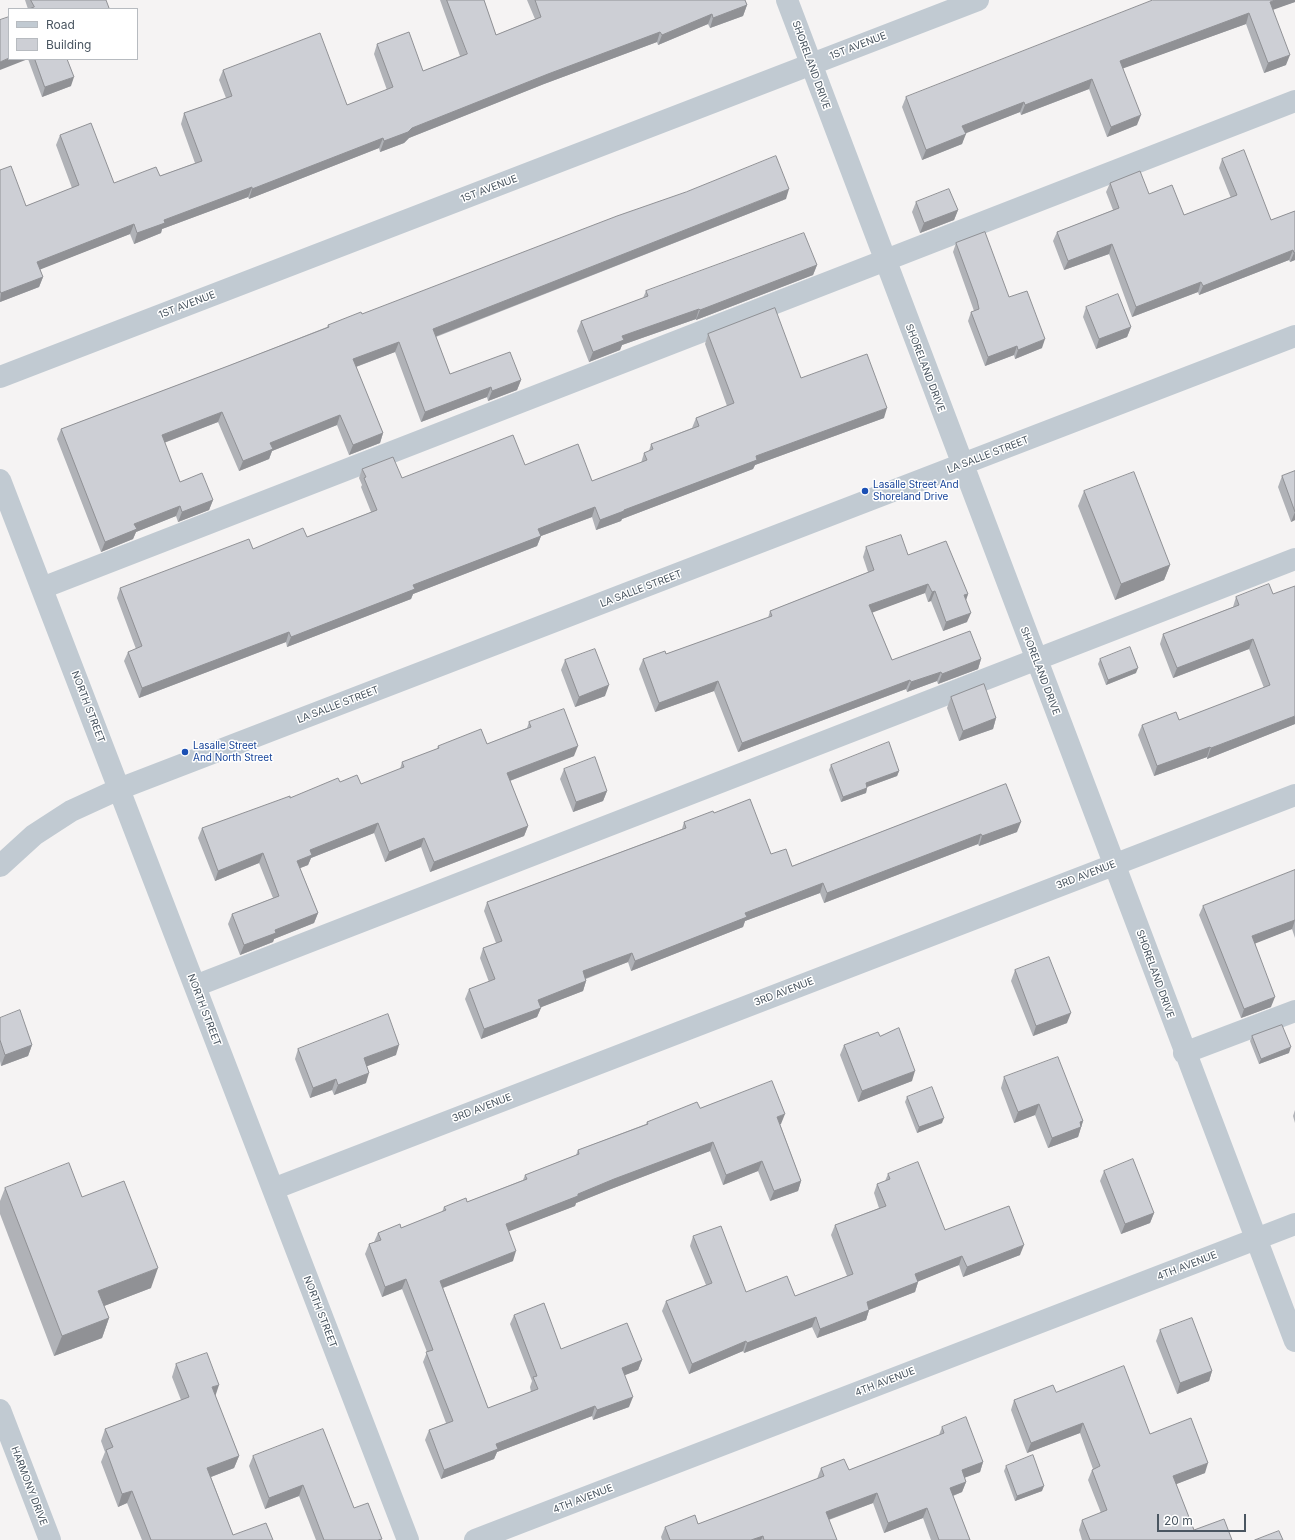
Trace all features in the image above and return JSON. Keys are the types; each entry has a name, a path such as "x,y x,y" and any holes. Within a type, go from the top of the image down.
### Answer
{"street":[{"name":"SHORELAND DRIVE","path":"787,0 810,65 1114,865 1184,1054 1295,1341"},
{"name":"1ST AVENUE","path":"0,377 978,0"},
{"path":"42,588 1295,101"},
{"name":"LA SALLE STREET","path":"0,866 34,835 65,815 119,790 1295,336"},
{"name":"NORTH STREET","path":"0,480 408,1540"},
{"path":"195,986 1295,559"},
{"name":"3RD AVENUE","path":"273,1189 1295,795"},
{"path":"1184,1054 1295,1011"},
{"name":"4TH AVENUE","path":"475,1540 1295,1224"},
{"name":"HARMONY DRIVE","path":"0,1410 50,1540"}],"building":[{"path":"31,0 106,0 109,8 32,8 34,7"},
{"path":"447,0 484,0 496,35 541,17 535,0 745,0 747,5 713,18 712,14 662,35 660,32 548,74 412,128 408,132 384,141 383,138 252,189 252,187 164,220 165,223 137,233 134,224 37,262 43,277 1,293 0,170 11,166 26,206 79,185 60,135 91,123 114,183 156,167 160,176 202,161 184,113 232,96 223,70 320,33 347,105 393,87 377,44 409,32 423,71 467,54"},
{"path":"1153,0 1275,0 1270,2 1290,55 1268,63 1249,13 1120,61 1141,115 1111,127 1092,79 1025,105 1024,102 962,126 966,134 926,150 906,97"},
{"path":"8,17 8,58 0,62 0,20"},
{"path":"35,60 67,60 74,77 45,87"},
{"path":"1244,150 1271,220 1295,211 1294,253 1293,250 1203,286 1201,282 1136,307 1112,244 1068,261 1057,232 1119,208 1110,183 1140,171 1149,194 1172,185 1184,215 1237,195 1222,159"},
{"path":"776,156 789,189 433,329 450,374 510,352 521,380 492,391 491,387 425,412 399,342 353,359 383,433 353,445 340,415 270,443 273,449 243,461 222,412 162,435 180,482 202,473 213,500 182,512 180,506 134,524 137,529 105,542 61,429 329,327 328,325 361,312 362,314 617,216 686,192"},
{"path":"949,189 958,210 924,223 916,202"},
{"path":"985,232 1009,297 1027,291 1045,339 1018,350 1017,346 988,357 971,312 979,309 977,300 956,243"},
{"path":"804,233 817,265 700,310 699,309 622,336 624,340 593,352 581,321 648,296 646,291"},
{"path":"1118,294 1131,327 1099,339 1086,307"},
{"path":"775,308 801,378 867,354 887,408 756,456 757,460 600,520 595,507 538,529 541,536 413,585 415,589 291,637 289,632 142,688 128,652 142,646 120,588 249,539 253,549 303,528 307,537 377,510 364,478 366,477 362,469 393,457 402,478 513,435 525,465 578,444 592,481 647,460 644,453 653,449 651,444 699,426 696,418 734,403 708,334"},
{"path":"1295,471 1295,512 1282,476"},
{"path":"1134,472 1170,565 1121,584 1084,491"},
{"path":"901,535 908,555 946,541 968,594 964,595 971,613 946,622 935,591 932,592 928,584 869,605 892,660 970,631 981,659 942,674 941,672 911,682 910,680 742,743 718,681 659,703 643,659 665,651 666,654 772,616 770,611 874,570 866,547"},
{"path":"1269,584 1273,594 1295,586 1295,716 1211,748 1210,747 1157,766 1142,725 1176,712 1179,720 1270,685 1253,639 1177,668 1163,634 1239,605 1236,597"},
{"path":"1130,647 1138,668 1108,680 1100,659"},
{"path":"595,649 609,685 579,697 565,660"},
{"path":"984,684 996,718 963,731 951,697"},
{"path":"564,709 578,746 507,773 528,826 434,862 424,838 389,852 378,823 310,850 312,855 297,861 318,913 275,930 276,933 244,945 232,914 279,896 263,853 218,871 202,828 290,796 290,798 338,778 340,782 357,775 361,784 404,767 402,762 439,748 438,746 481,729 487,744 531,727 529,722"},
{"path":"889,742 899,771 866,783 867,788 843,797 831,765"},
{"path":"595,757 607,791 576,802 564,769"},
{"path":"1006,784 1021,822 982,836 981,834 827,893 823,883 745,913 747,917 635,961 632,953 583,971 586,981 538,1000 541,1008 484,1029 469,989 495,979 483,948 502,941 487,902 686,828 684,822 713,811 714,813 750,799 771,854 786,849 792,866"},
{"path":"1295,870 1295,920 1252,936 1275,997 1244,1009 1203,906"},
{"path":"1049,957 1071,1013 1036,1026 1015,970"},
{"path":"20,1010 32,1045 5,1055 0,1040 0,1018"},
{"path":"388,1014 399,1045 364,1058 369,1073 338,1085 336,1079 313,1088 298,1049"},
{"path":"1282,1025 1291,1047 1261,1059 1252,1036"},
{"path":"899,1028 915,1071 862,1091 844,1045 878,1032 880,1036"},
{"path":"1058,1057 1083,1121 1080,1122 1081,1127 1052,1138 1039,1104 1018,1112 1004,1077"},
{"path":"772,1081 785,1114 777,1117 801,1181 774,1191 762,1161 726,1175 713,1142 614,1179 578,1194 578,1196 506,1224 516,1251 440,1281 488,1408 538,1389 533,1377 537,1376 514,1315 544,1303 561,1349 627,1323 642,1360 622,1368 633,1397 597,1410 595,1406 496,1444 498,1449 444,1470 429,1430 453,1421 426,1352 433,1350 406,1279 385,1287 369,1244 381,1240 378,1233 400,1224 401,1228 446,1210 444,1207 466,1198 467,1202 527,1179 525,1175 579,1154 578,1150 648,1124 647,1122 697,1102 700,1108"},
{"path":"932,1087 944,1118 919,1127 907,1097"},
{"path":"1133,1159 1154,1213 1125,1224 1104,1171"},
{"path":"918,1162 945,1230 1009,1206 1024,1245 967,1267 962,1256 915,1274 918,1282 867,1302 869,1310 820,1329 816,1317 747,1343 746,1341 692,1364 666,1301 712,1283 693,1236 721,1226 746,1292 787,1276 795,1296 853,1274 835,1225 886,1206 877,1184 890,1179 888,1174"},
{"path":"69,1163 82,1197 124,1181 158,1268 98,1291 109,1318 62,1336 5,1188"},
{"path":"1192,1318 1212,1371 1180,1383 1160,1330"},
{"path":"207,1353 219,1385 212,1387 239,1456 207,1468 233,1535 266,1523 273,1540 151,1540 132,1491 122,1494 106,1450 113,1447 105,1429 189,1397 176,1364"},
{"path":"1124,1366 1150,1434 1191,1418 1208,1463 1173,1476 1194,1530 1224,1519 1232,1540 1090,1540 1082,1520 1107,1510 1092,1470 1100,1466 1083,1423 1031,1443 1014,1400 1053,1385 1056,1392"},
{"path":"966,1417 983,1462 962,1470 966,1482 950,1488 970,1540 939,1540 927,1508 888,1523 877,1493 826,1512 837,1540 764,1540 763,1536 751,1540 670,1540 665,1527 695,1515 698,1524 772,1496 824,1476 821,1468 844,1459 849,1470 944,1433 942,1427"},
{"path":"323,1429 354,1508 368,1503 382,1539 324,1540 303,1485 269,1498 253,1456"},
{"path":"1033,1455 1044,1486 1017,1496 1006,1466"},
{"path":"1279,1531 1283,1540 1255,1540"}],"place":[{"name":"Lasalle Street And Shoreland Drive","path":"865,491"},
{"name":"Lasalle Street And North Street","path":"185,752"}]}
